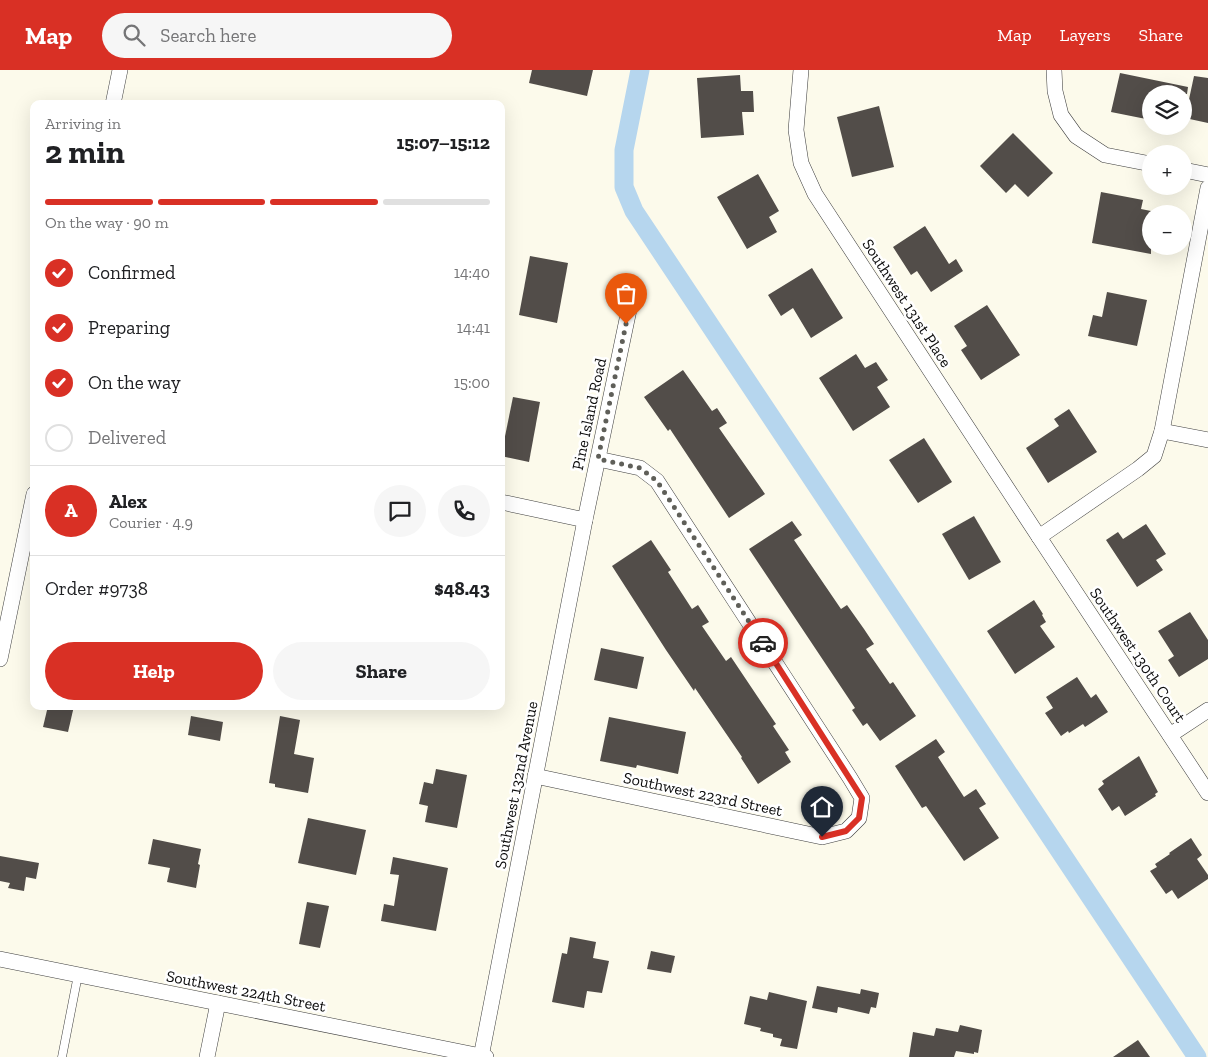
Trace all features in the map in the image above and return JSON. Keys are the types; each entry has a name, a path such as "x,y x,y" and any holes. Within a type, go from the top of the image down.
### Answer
{"street":[{"path":"114,100 120,70"},
{"name":"Southwest 131st Place","path":"801,70 796,130 801,163 815,194 1038,537"},
{"path":"1054,70 1055,91 1061,115 1076,136 1105,155 1142,162"},
{"path":"1192,172 1208,175"},
{"path":"1038,537 1154,456 1162,431 1208,188"},
{"name":"Pine Island Road","path":"585,520 634,286"},
{"path":"1162,431 1208,440"},
{"name":"Southwest 223rd Street","path":"535,776 822,837 846,831 859,818 862,798 657,481 640,468 598,459"},
{"path":"505,503 585,520"},
{"path":"0,659 30,513"},
{"name":"Southwest 132nd Avenue","path":"483,1057 585,520"},
{"name":"Southwest 130th Court","path":"1038,537 1208,793"},
{"path":"1170,735 1208,710"},
{"name":"Southwest 224th Street","path":"0,959 483,1057"},
{"path":"207,1057 218,1003"}],"lane":[{"path":"62,1057 78,975"}],"building":[{"path":"532,70 593,70 587,96 529,83"},
{"path":"1120,73 1178,85 1142,85 1142,118 1111,112"},
{"path":"740,75 741,91 753,91 754,112 742,112 744,135 701,138 697,78"},
{"path":"1194,76 1208,78 1208,123 1192,120 1192,85"},
{"path":"879,106 894,167 852,177 837,117"},
{"path":"1013,133 1053,173 1028,197 1015,184 1006,193 980,166"},
{"path":"758,174 779,211 769,217 777,232 747,249 717,197"},
{"path":"1101,192 1143,200 1141,209 1142,252 1092,243"},
{"path":"925,226 949,264 956,259 963,271 931,292 917,271 911,275 893,247"},
{"path":"530,256 568,263 557,323 519,315"},
{"path":"812,268 843,318 811,338 793,308 781,316 768,295"},
{"path":"1107,292 1147,300 1137,346 1088,336 1093,315 1102,317"},
{"path":"987,305 1020,355 981,380 961,350 967,346 954,326"},
{"path":"856,354 865,368 876,362 888,380 877,387 890,407 853,431 819,378"},
{"path":"683,370 712,411 717,408 727,423 719,428 765,494 729,518 670,429 668,431 644,397"},
{"path":"513,397 540,402 529,462 505,457 505,436"},
{"path":"1069,409 1097,452 1048,483 1026,448 1059,426 1054,419"},
{"path":"924,438 952,482 918,503 889,460"},
{"path":"974,516 1001,562 969,580 942,534"},
{"path":"792,521 802,535 794,540 841,609 847,605 864,629 874,644 866,649 890,684 893,682 916,716 880,741 867,723 863,726 852,710 855,708 749,549"},
{"path":"1146,524 1166,554 1156,560 1163,570 1137,587 1106,540 1118,532 1123,539"},
{"path":"651,540 671,570 668,572 692,609 698,605 709,622 702,626 726,661 731,657 776,724 773,726 789,750 785,752 791,762 758,784 695,688 694,691 666,650 612,566"},
{"path":"1034,600 1046,622 1040,626 1055,647 1015,674 987,631"},
{"path":"1190,612 1208,640 1208,659 1179,677 1168,660 1174,656 1158,631"},
{"path":"601,648 644,657 637,689 594,680"},
{"path":"1077,677 1091,698 1096,694 1108,712 1085,727 1083,724 1061,736 1045,713 1053,708 1046,697"},
{"path":"47,710 73,710 68,732 43,727"},
{"path":"191,716 223,722 220,741 188,735"},
{"path":"280,716 300,720 294,754 314,758 308,793 275,787 275,784 269,783"},
{"path":"609,717 686,732 678,774 637,765 636,768 600,761"},
{"path":"936,739 945,752 938,757 964,797 976,789 986,804 979,808 999,838 964,861 926,806 922,808 895,766"},
{"path":"1139,756 1158,792 1155,794 1156,796 1125,816 1119,806 1112,811 1098,789 1104,784 1102,781"},
{"path":"436,769 467,775 457,828 425,822 428,806 419,804 424,782 433,784"},
{"path":"308,818 366,830 356,875 298,863"},
{"path":"1191,838 1202,855 1197,859 1208,875 1208,879 1178,899 1172,890 1166,894 1150,871 1157,867 1155,864"},
{"path":"153,839 201,849 196,888 167,882 170,868 148,864"},
{"path":"0,856 39,863 36,879 26,877 24,891 8,888 10,883 0,881"},
{"path":"393,857 448,868 436,931 381,921 384,904 394,906 399,875 390,874"},
{"path":"307,902 329,906 320,948 299,944"},
{"path":"570,937 596,942 593,958 609,961 602,993 587,991 584,1008 552,1002 562,953 567,954"},
{"path":"651,951 675,956 671,973 647,969"},
{"path":"817,986 860,994 861,989 879,993 876,1008 871,1007 869,1014 838,1007 837,1013 812,1008"},
{"path":"769,992 807,1001 797,1049 780,1046 782,1039 773,1037 773,1034 760,1031 761,1028 744,1024 750,996 767,1000"},
{"path":"960,1025 982,1030 978,1053 956,1051 954,1057 909,1057 913,1032 934,1036 936,1028 958,1032"},
{"path":"1138,1040 1150,1057 1113,1057"}],"waterway":[{"path":"640,70 624,150 624,187 634,211 1197,1057"}],"way so far":[{"path":"626,324 598,459 640,468 657,481 763,643"}],"route":[{"path":"763,643 862,798 859,818 846,831 822,837"}]}
